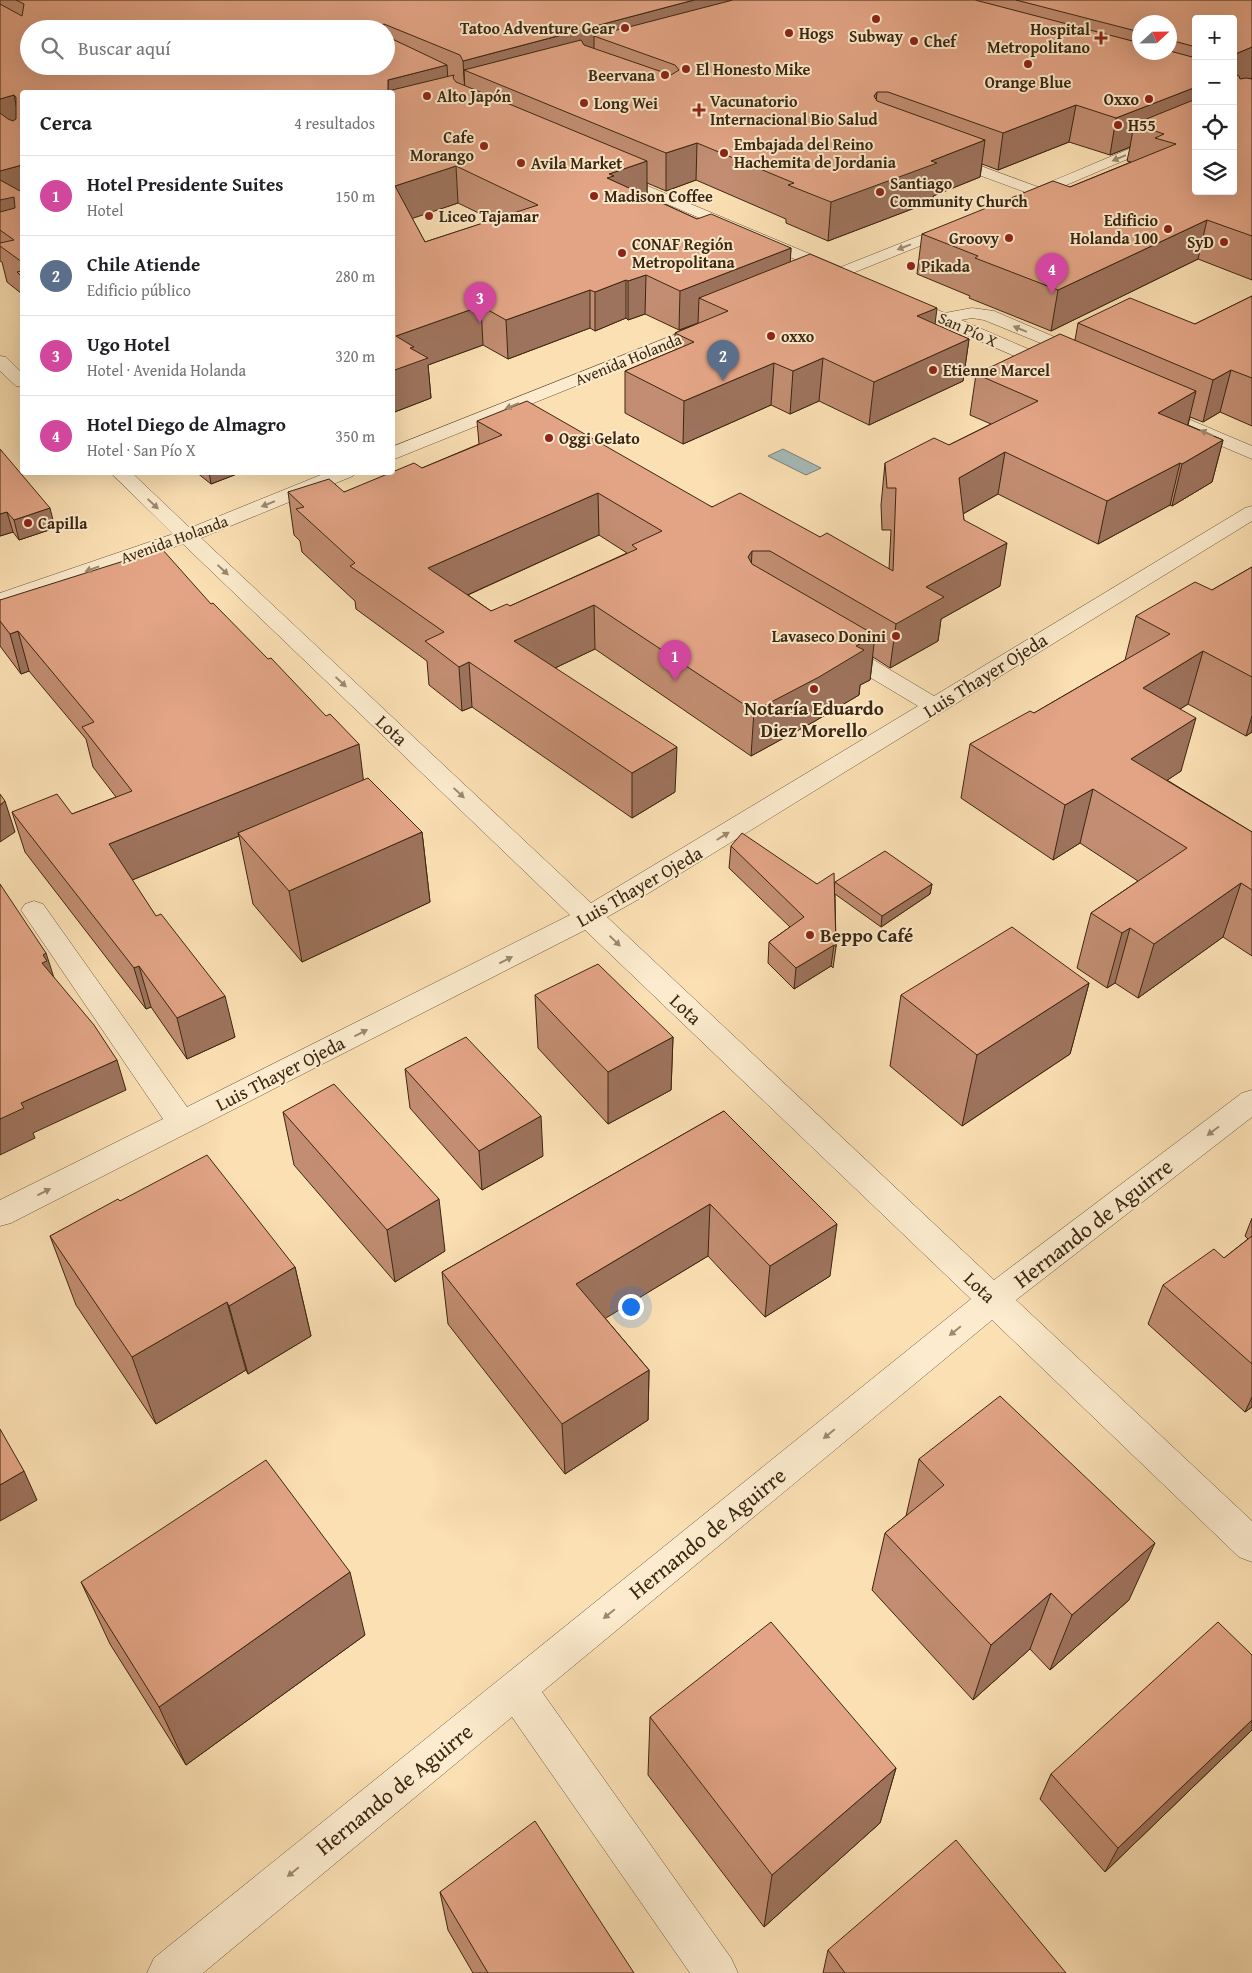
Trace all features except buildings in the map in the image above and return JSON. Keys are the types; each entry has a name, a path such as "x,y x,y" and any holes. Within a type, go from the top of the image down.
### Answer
{"street":[{"path":"1014,202 1192,127"},
{"path":"934,154 1039,192"},
{"path":"595,168 864,284"},
{"path":"797,290 973,220"},
{"name":"San Pío X","path":"889,294 1069,373"},
{"path":"943,318 972,314 988,315 1072,345 1042,361"},
{"name":"Avenida Holanda","path":"395,453 723,320"},
{"path":"0,361 20,380"},
{"path":"1133,401 1252,453"},
{"name":"Lota","path":"122,475 1252,1545"},
{"name":"Avenida Holanda","path":"0,600 188,536 339,475"},
{"name":"Luis Thayer Ojeda","path":"0,1214 547,939 630,893 1252,512"},
{"path":"818,637 934,706"},
{"path":"34,910 182,1123"},
{"name":"Hernando de Aguirre","path":"169,1973 993,1300 1058,1248 1252,1101"},
{"path":"516,1689 716,1973"}],"shaded area":[{"path":"783,449 821,468 806,475 768,456"}],"place":[{"name":"Subway","path":"876,19"},
{"name":"Tatoo Adventure Gear","path":"625,28"},
{"name":"Hogs","path":"789,33"},
{"name":"Hospital Metropolitano","path":"1101,38"},
{"name":"Chef","path":"914,41"},
{"name":"Orange Blue","path":"1028,64"},
{"name":"El Honesto Mike","path":"686,69"},
{"name":"Beervana","path":"665,75"},
{"name":"Alto Japón","path":"427,96"},
{"name":"Oxxo","path":"1149,99"},
{"name":"Long Wei","path":"584,103"},
{"name":"Vacunatorio Internacional Bio Salud","path":"699,110"},
{"name":"H55","path":"1118,125"},
{"name":"Cafe Morango","path":"484,146"},
{"name":"Embajada del Reino Hachemita de Jordania","path":"724,153"},
{"name":"Avila Market","path":"521,163"},
{"name":"Santiago Community Church","path":"880,192"},
{"name":"Madison Coffee","path":"594,196"},
{"name":"Liceo Tajamar","path":"429,216"},
{"name":"Edificio Holanda 100","path":"1168,229"},
{"name":"Groovy","path":"1009,238"},
{"name":"SyD","path":"1224,242"},
{"name":"CONAF Región Metropolitana","path":"622,253"},
{"name":"Pikada","path":"911,266"},
{"name":"Hotel Diego de Almagro","path":"1052,294"},
{"name":"Ugo Hotel","path":"480,323"},
{"name":"oxxo","path":"771,336"},
{"name":"Etienne Marcel","path":"933,370"},
{"name":"Chile Atiende","path":"723,381"},
{"name":"Oggi Gelato","path":"549,438"},
{"name":"Capilla","path":"28,523"},
{"name":"Lavaseco Donini","path":"896,636"},
{"name":"Hotel Presidente Suites","path":"675,681"},
{"name":"Notaría Eduardo Diez Morello","path":"814,689"},
{"name":"Beppo Café","path":"810,935"}]}
